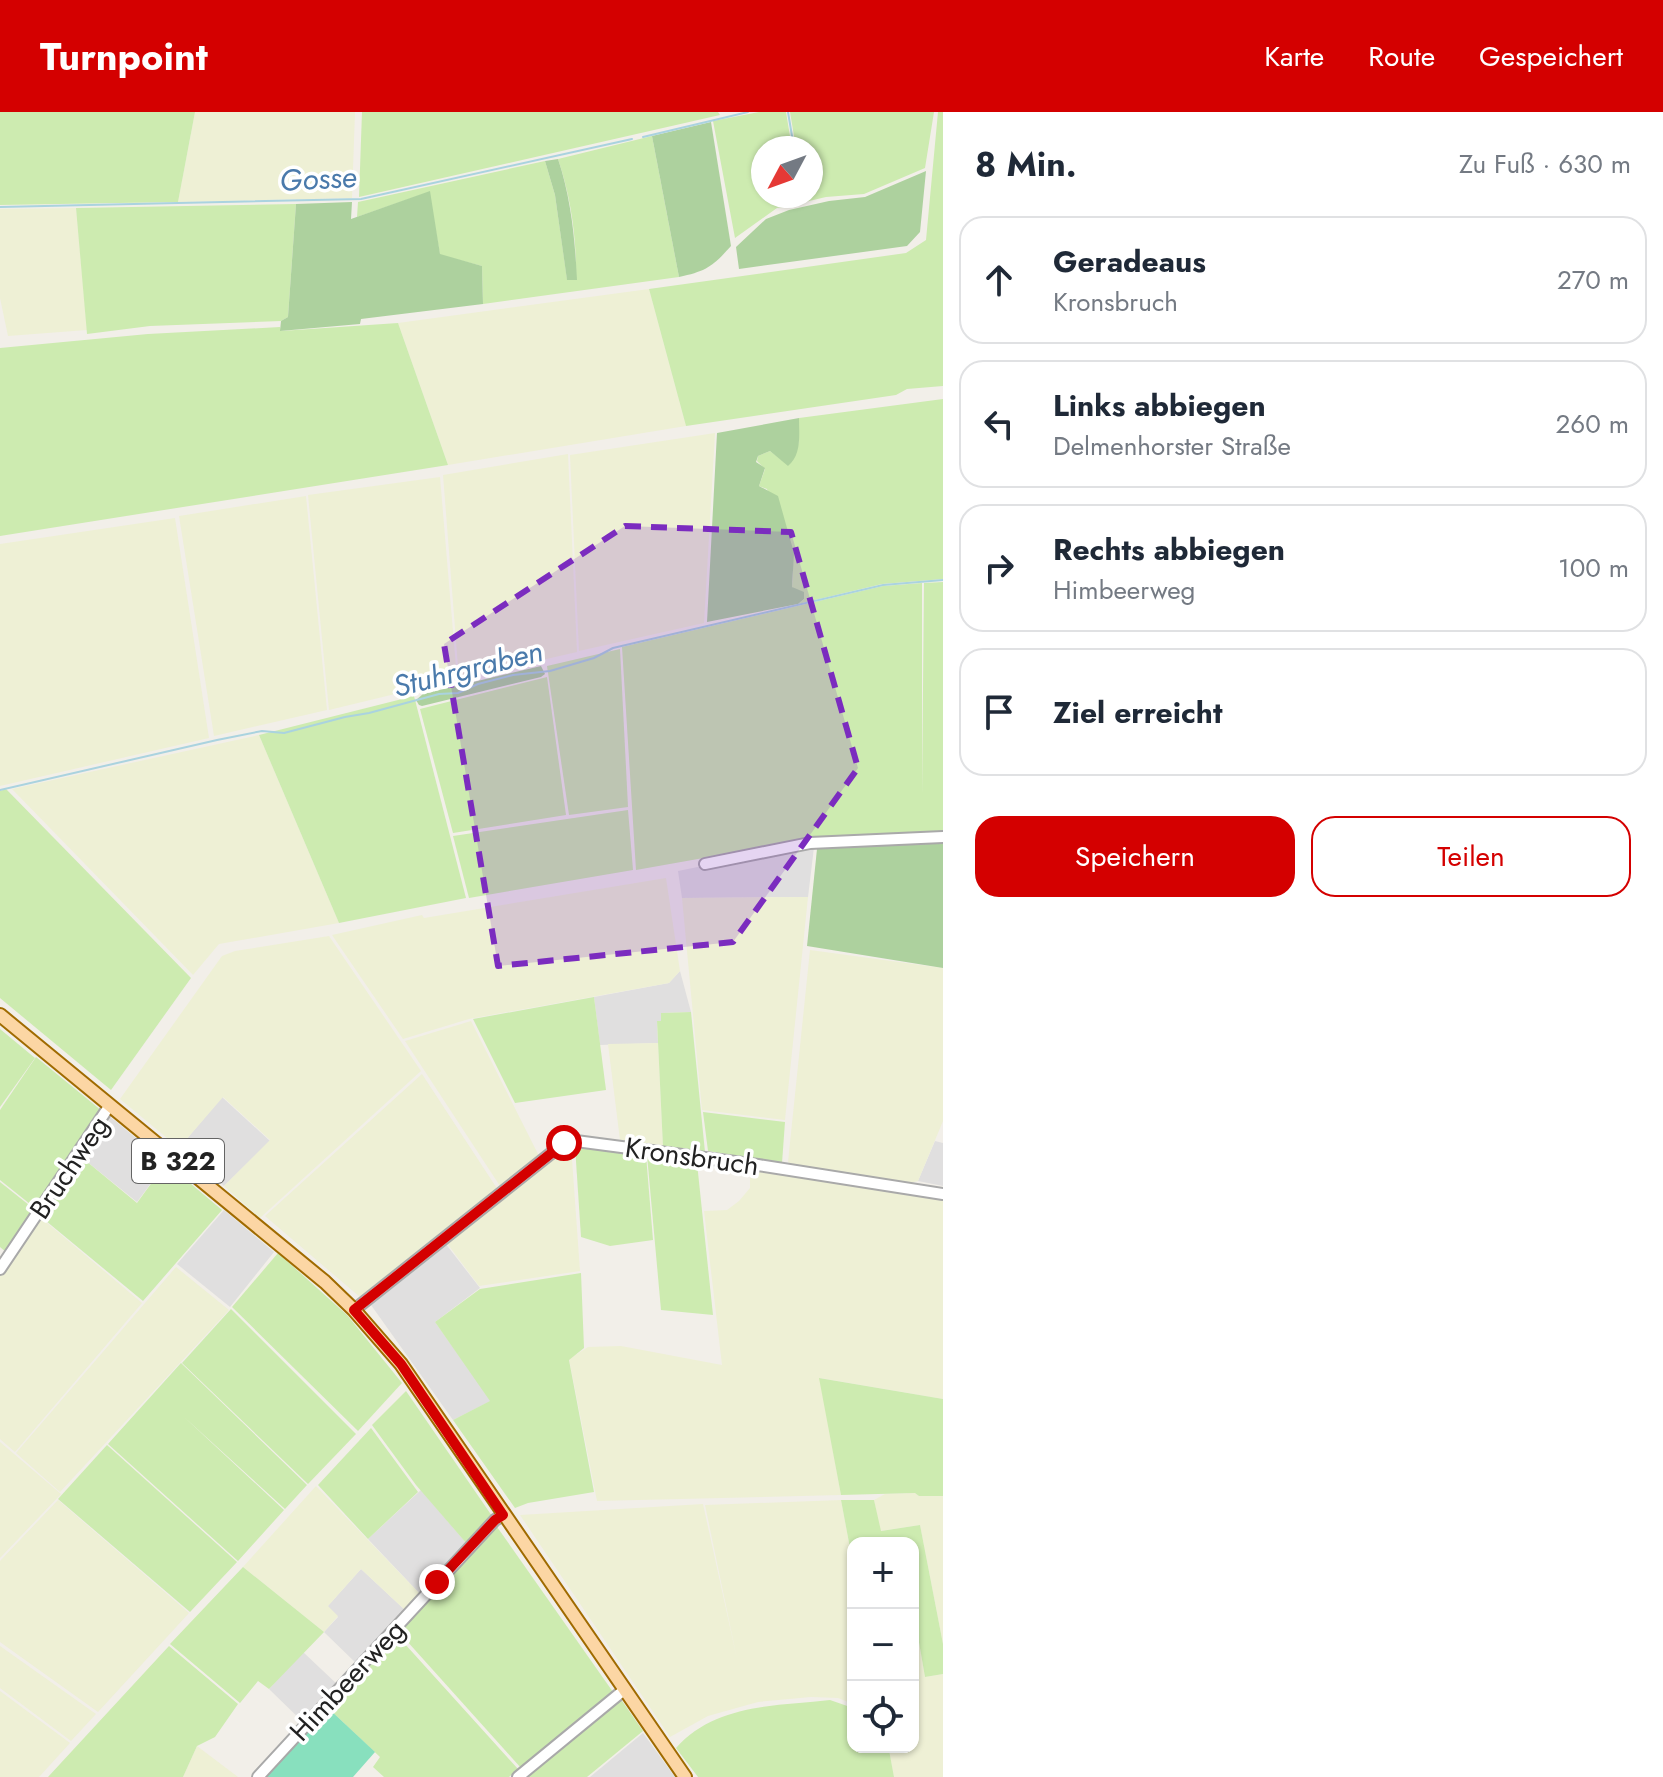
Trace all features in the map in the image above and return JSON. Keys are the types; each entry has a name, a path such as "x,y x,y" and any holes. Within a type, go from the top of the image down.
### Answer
{"main road":[{"name":"B 322","path":"0,1015 325,1282 354,1310 401,1364 685,1777"}],"street":[{"path":"705,864 810,843 943,837"},
{"name":"Bruchweg","path":"0,1269 110,1105"},
{"name":"Kronsbruch","path":"354,1310 564,1143 576,1141 743,1163 943,1194"},
{"name":"Himbeerweg","path":"258,1777 485,1530 503,1515"},
{"path":"518,1777 624,1690"}],"highlighted area":[{"path":"625,526 791,532 858,768 733,942 498,966 444,644"}],"shaded area":[{"path":"806,845 814,847 808,897 682,898 678,871"},
{"path":"680,971 691,1012 661,1013 661,1021 657,1022 658,1043 600,1045 594,997 669,983"},
{"path":"222,1097 270,1141 224,1186 179,1148"},
{"path":"108,1115 166,1163 137,1202 80,1156"},
{"path":"935,1141 943,1143 943,1186 918,1181"},
{"path":"224,1210 274,1252 230,1307 177,1264"},
{"path":"445,1243 480,1288 435,1322 491,1401 453,1420 371,1305"},
{"path":"421,1490 467,1544 421,1595 368,1539"},
{"path":"361,1569 406,1611 358,1665 324,1632 338,1617 327,1607"},
{"path":"303,1652 339,1686 305,1724 269,1689"},
{"path":"643,1733 675,1777 590,1777"}],"green space":[{"path":"0,112 195,112 178,202 0,205"},
{"path":"195,112 355,112 352,198 178,202"},
{"path":"362,112 718,112 720,115 359,197"},
{"path":"759,112 786,112 790,136 751,136 751,208 777,208 735,238 713,121"},
{"path":"790,112 934,112 925,168 864,194 823,198 823,136 794,136"},
{"path":"938,112 943,112 943,386 907,389 896,395 686,426 649,289 906,253 926,240"},
{"path":"711,122 731,246 709,267 679,277 652,136"},
{"path":"652,136 679,277 483,304 482,266 440,255 429,192 357,217 358,202 545,161 555,195 567,279 576,280 572,219 558,159"},
{"path":"558,159 572,219 577,280 567,280 555,195 545,161"},
{"path":"926,171 920,232 907,246 739,269 736,247 766,219 798,208 823,208 823,202 829,201 865,197"},
{"path":"430,191 440,254 482,266 483,304 361,319 360,324 280,331 281,321 288,317 296,204 352,202 351,219"},
{"path":"296,204 288,317 281,321 150,326 87,334 76,208"},
{"path":"76,208 87,330 8,336 0,298 0,209"},
{"path":"649,289 686,426 448,465 398,323"},
{"path":"398,323 448,465 0,536 0,348 148,334 280,327 281,331"},
{"path":"943,399 943,579 882,584 798,604 804,599 792,587 793,571 767,489 759,486 765,469 757,461 758,456 770,451 788,465 799,442 799,418"},
{"path":"799,418 799,444 796,456 788,466 770,451 758,456 756,462 765,468 759,486 778,496 794,553 792,587 804,592 804,599 798,604 707,622 717,433"},
{"path":"715,433 704,623 579,651 570,455"},
{"path":"568,454 577,652 459,679 443,475"},
{"path":"440,477 457,679 329,710 308,495"},
{"path":"306,496 327,710 214,736 179,516"},
{"path":"175,518 209,738 0,786 0,544"},
{"path":"943,582 943,834 810,839 636,870 622,647 883,586 922,583 922,795 924,583"},
{"path":"620,649 628,807 569,815 547,666"},
{"path":"541,666 545,674 541,677 422,706 416,700 423,694"},
{"path":"547,677 566,815 453,833 420,709"},
{"path":"414,696 466,898 339,923 259,735"},
{"path":"259,735 339,923 219,944 193,975 12,789"},
{"path":"6,789 191,978 111,1090 0,998 0,791"},
{"path":"628,810 633,870 469,898 453,836"},
{"path":"943,840 943,968 807,946 817,849 822,845"},
{"path":"666,878 680,971 669,983 469,1019 403,1039 332,935 422,915 424,918"},
{"path":"808,897 785,1120 702,1110 682,898"},
{"path":"329,936 421,1071 260,1218 224,1186 270,1140 223,1097 179,1148 120,1099 222,956 235,951"},
{"path":"810,950 943,968 943,1121 918,1181 910,1183 793,1166 788,1162"},
{"path":"594,997 606,1090 515,1103 473,1019"},
{"path":"691,1012 705,1152 663,1147 657,1021 661,1021 661,1013"},
{"path":"471,1021 539,1156 500,1186 405,1041"},
{"path":"0,1029 35,1058 0,1107"},
{"path":"658,1043 663,1147 620,1140 608,1044"},
{"path":"36,1057 102,1111 35,1208 0,1180 0,1110"},
{"path":"422,1074 498,1190 360,1297 265,1216"},
{"path":"703,1112 785,1122 782,1163 708,1151"},
{"path":"571,1145 580,1271 479,1286 446,1242 565,1146"},
{"path":"575,1146 646,1155 653,1240 610,1246 581,1237"},
{"path":"647,1155 697,1163 713,1315 661,1310"},
{"path":"80,1156 137,1203 166,1163 222,1210 143,1301 40,1216"},
{"path":"750,1168 943,1198 943,1399 820,1378 841,1495 597,1501 569,1359 588,1347 621,1346 722,1365 704,1211 727,1210 739,1201 750,1188"},
{"path":"0,1182 34,1209 6,1252 0,1247"},
{"path":"40,1217 142,1303 15,1452 0,1439 0,1274"},
{"path":"278,1253 347,1315 402,1383 358,1431 232,1307"},
{"path":"176,1267 229,1310 60,1492 16,1453"},
{"path":"581,1273 584,1348 569,1360 594,1492 515,1508 453,1420 490,1401 435,1322 480,1289"},
{"path":"231,1309 356,1434 308,1484 182,1363"},
{"path":"181,1363 307,1485 285,1509 183,1416 284,1510 238,1561 108,1444"},
{"path":"819,1378 943,1399 943,1496 919,1496 915,1493 841,1495"},
{"path":"406,1391 492,1516 467,1544 416,1485 372,1425"},
{"path":"371,1428 418,1492 368,1539 318,1485"},
{"path":"0,1442 61,1494 0,1558"},
{"path":"107,1445 237,1562 190,1612 58,1499"},
{"path":"316,1486 421,1595 406,1611 361,1569 328,1606 338,1616 324,1632 243,1567"},
{"path":"915,1493 919,1496 943,1496 943,1644 920,1525 880,1531 874,1500 885,1494"},
{"path":"58,1500 189,1613 98,1712 0,1642 0,1561"},
{"path":"841,1500 848,1537 847,1702 838,1698 811,1697 758,1702 708,1716 670,1737 520,1515 703,1504 737,1659 705,1505"},
{"path":"841,1500 874,1500 881,1531 920,1525 943,1644 943,1674 925,1677 919,1642 919,1537 848,1537"},
{"path":"495,1524 613,1692 521,1768 397,1630"},
{"path":"243,1567 324,1632 269,1689 258,1681 240,1703 170,1644"},
{"path":"395,1633 518,1769 509,1777 384,1777 373,1767 380,1757 328,1708"},
{"path":"919,1642 925,1677 943,1674 943,1777 894,1777 889,1753 919,1753"},
{"path":"0,1646 96,1714 71,1741 0,1688"},
{"path":"169,1646 238,1704 215,1737 197,1746 183,1777 48,1777"},
{"path":"0,1691 70,1743 39,1777 0,1777"},
{"path":"620,1698 643,1731 587,1777 528,1777"},
{"path":"830,1700 847,1706 847,1753 890,1753 894,1777 698,1777 676,1748 709,1723 728,1715 768,1706"},
{"path":"328,1708 375,1752 353,1777 266,1777 265,1774"},
{"path":"197,1746 238,1777 183,1777"}],"waterway":[{"name":"Gosse","path":"643,137 748,112"},
{"path":"788,112 792,136"},
{"name":"Gosse","path":"0,207 361,199 632,139"},
{"name":"Stuhrgraben","path":"0,790 217,740 262,731 284,733 439,694 458,693 513,675 550,671 594,658 613,648 883,585 943,580"}],"route":[{"path":"437,1582 503,1515 401,1364 354,1310 564,1143"}]}
